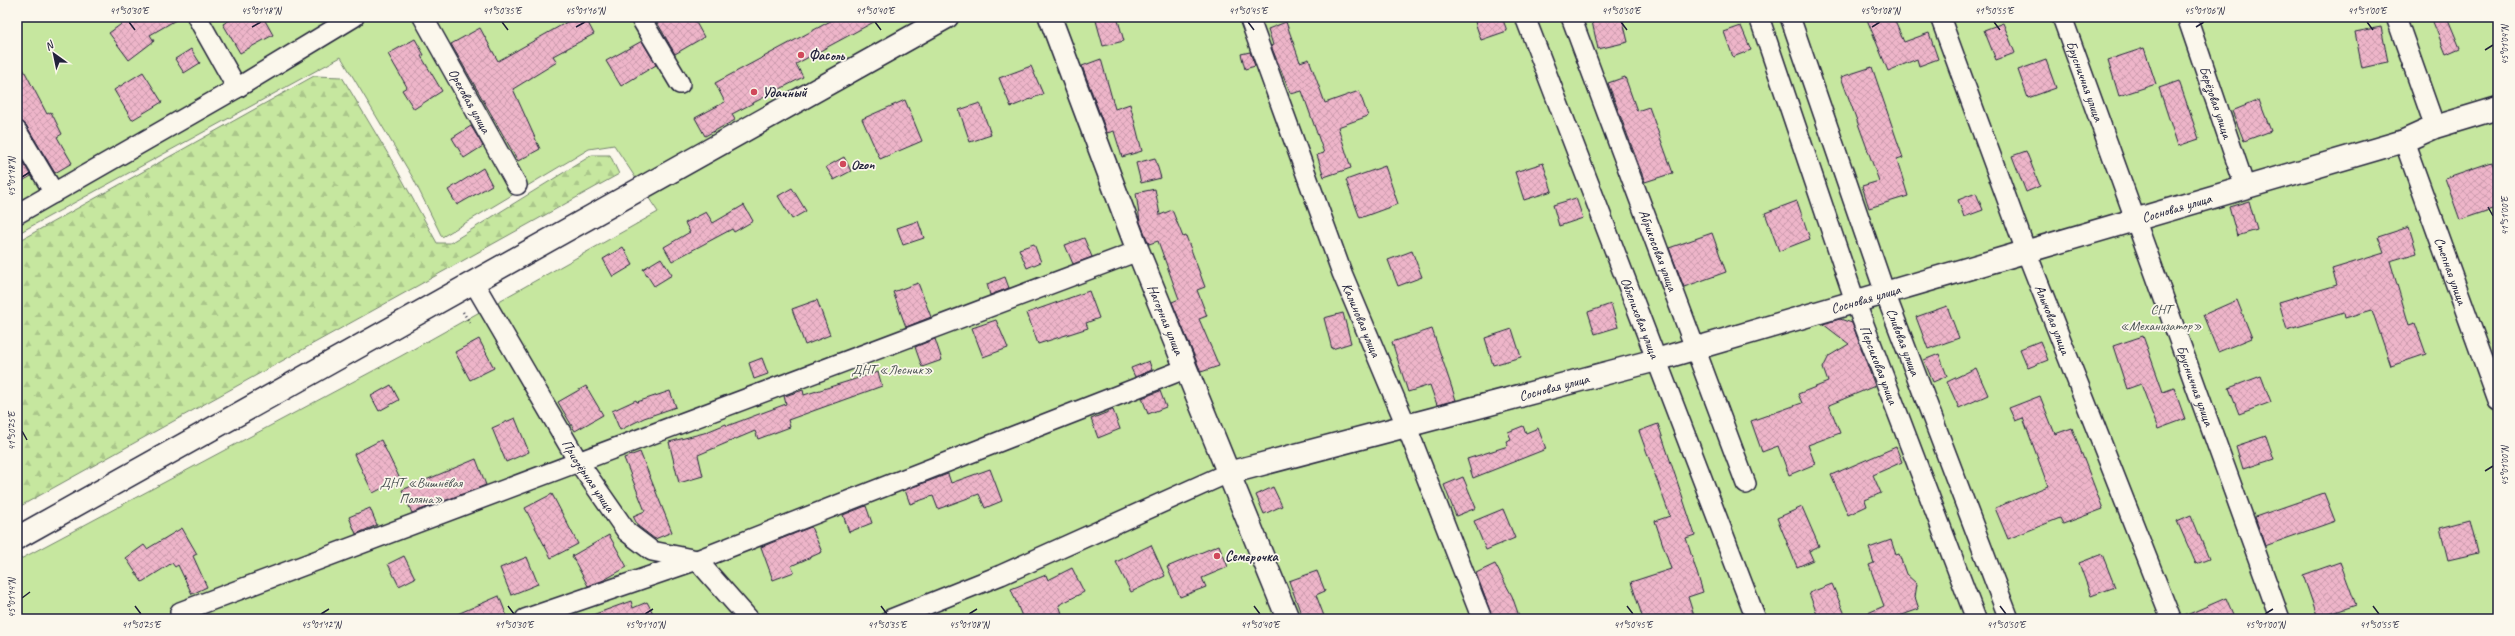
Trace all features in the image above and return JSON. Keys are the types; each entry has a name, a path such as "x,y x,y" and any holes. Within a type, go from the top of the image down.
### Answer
{"street":[{"path":"197,17 237,88"},
{"path":"17,214 237,88 354,17"},
{"name":"Ореховая улица","path":"423,17 517,185"},
{"path":"640,17 680,84"},
{"path":"17,538 947,17"},
{"name":"Нагорная улица","path":"1050,17 1138,251 1288,619"},
{"name":"Калиновая улица","path":"1249,17 1342,273 1406,425 1482,619"},
{"name":"Облепиховая улица","path":"1525,17 1756,619"},
{"name":"Абрикосовая улица","path":"1571,17 1746,484"},
{"name":"Персиковая улица","path":"1759,17 1855,301 1976,619"},
{"name":"Сливовая улица","path":"1790,17 1885,293 2010,619"},
{"name":"Алычовая улица","path":"1940,17 2026,251 2171,619"},
{"name":"Брусничная улица","path":"2062,17 2134,220 2280,619"},
{"name":"Берёзовая улица","path":"2187,17 2245,187"},
{"path":"2396,17 2435,127"},
{"name":"Сосновая улица","path":"1228,473 1656,360 2404,141 2435,127 2498,108"},
{"path":"17,131 54,193"},
{"name":"Степная улица","path":"2404,141 2498,401"},
{"path":"180,612 579,463 1138,251"},
{"name":"Приозёрная улица","path":"474,283 579,463 627,532 652,551 697,560"},
{"path":"525,619 697,560 1185,369"},
{"path":"891,619 1000,575 1228,473"},
{"path":"697,560 749,619"}],"green space":[{"name":"СНТ «Механизатор»","path":"17,17 2498,17 2498,619 17,619 17,561 401,356 658,212 614,145 589,149 442,237 413,178 341,57 17,234"},
{"path":"314,76 342,77 391,159 437,243 450,243 592,155 610,155 619,174 17,508 17,242"}],"building":[{"path":"131,17 181,17 150,35 154,41 129,60 109,33"},
{"path":"235,17 263,17 273,35 240,53 223,24"},
{"path":"576,17 585,17 594,34 553,56 557,62 513,89 540,149 518,161 451,44 480,28 498,61"},
{"path":"654,17 693,17 704,37 675,54"},
{"path":"838,17 883,17 796,64 803,77 732,114 735,120 705,136 695,118 725,102 715,83"},
{"path":"1095,17 1117,17 1124,41 1103,46"},
{"path":"1489,17 1502,17 1507,31 1481,40 1475,22"},
{"path":"1591,17 1622,17 1628,42 1598,49"},
{"path":"1866,17 1893,17 1904,42 1929,33 1938,59 1919,66 1917,59 1888,71"},
{"path":"2431,17 2447,17 2460,48 2446,54"},
{"path":"1286,22 1300,62 1309,59 1325,103 1359,91 1368,116 1338,127 1351,168 1324,177 1317,155 1324,153 1302,91 1291,94 1271,46 1273,45 1268,29"},
{"path":"2003,23 2015,53 1996,60 1984,30"},
{"path":"1741,26 1751,50 1733,57 1724,32"},
{"path":"2381,27 2388,62 2362,68 2355,32"},
{"path":"415,39 424,55 421,56 442,91 414,109 402,90 407,87 388,54"},
{"path":"642,41 656,65 621,86 606,61"},
{"path":"2144,48 2156,84 2119,96 2108,60"},
{"path":"191,49 200,63 184,73 175,59"},
{"path":"1250,52 1255,66 1245,69 1241,54"},
{"path":"17,57 47,114 51,112 62,134 57,137 72,163 55,173 26,125 17,120"},
{"path":"1101,59 1115,109 1130,104 1142,151 1122,157 1114,131 1107,133 1082,66"},
{"path":"2046,60 2056,88 2028,98 2018,70"},
{"path":"1031,66 1043,94 1011,107 999,78"},
{"path":"1872,67 1903,158 1897,160 1908,196 1869,208 1862,186 1879,181 1841,77"},
{"path":"143,72 162,102 132,120 114,90"},
{"path":"1625,77 1637,111 1649,107 1673,173 1645,182 1608,83"},
{"path":"2179,81 2199,139 2178,146 2159,88"},
{"path":"905,100 922,141 880,159 862,119"},
{"path":"2259,100 2271,131 2244,141 2232,111"},
{"path":"980,103 991,135 970,142 959,110"},
{"path":"471,126 483,146 464,158 452,138"},
{"path":"2026,151 2040,186 2026,192 2012,156"},
{"path":"17,152 31,176 17,184"},
{"path":"844,157 851,171 834,180 826,167"},
{"path":"1155,158 1161,178 1141,183 1136,163"},
{"path":"2492,162 2498,180 2498,207 2460,220 2445,178"},
{"path":"1543,163 1552,191 1524,200 1515,172"},
{"path":"1385,166 1398,204 1360,218 1346,180"},
{"path":"483,168 492,185 457,205 448,190"},
{"path":"792,188 806,211 792,219 778,196"},
{"path":"1155,189 1160,215 1172,210 1183,237 1186,236 1205,287 1197,290 1207,316 1199,319 1219,366 1201,372 1172,302 1179,299 1158,241 1149,244 1140,222 1136,193"},
{"path":"1976,193 1983,210 1964,217 1958,200"},
{"path":"1576,198 1583,218 1559,226 1553,205"},
{"path":"1797,201 1810,239 1779,251 1765,213"},
{"path":"2249,201 2257,230 2237,236 2229,207"},
{"path":"744,205 753,221 734,232 732,229 672,261 664,247 690,232 685,223 706,212 713,223"},
{"path":"918,221 924,238 903,245 897,228"},
{"path":"2409,227 2417,253 2390,261 2409,325 2415,323 2426,354 2391,366 2372,310 2345,318 2344,313 2287,330 2279,302 2337,285 2332,269 2384,253 2378,237"},
{"path":"1712,233 1726,272 1684,287 1669,248"},
{"path":"1084,238 1092,257 1073,264 1065,245"},
{"path":"1034,244 1041,262 1027,268 1019,249"},
{"path":"623,247 633,265 613,277 603,259"},
{"path":"1412,251 1422,277 1398,286 1388,260"},
{"path":"661,258 672,275 654,286 643,269"},
{"path":"1005,277 1009,288 990,295 987,284"},
{"path":"918,283 931,317 906,327 893,292"},
{"path":"1089,291 1099,318 1086,323 1088,328 1038,344 1027,313"},
{"path":"817,300 830,335 805,345 792,309"},
{"path":"2237,300 2252,338 2218,352 2203,315"},
{"path":"1611,304 1618,327 1595,334 1588,312"},
{"path":"1947,306 1959,338 1928,349 1916,317"},
{"path":"1343,313 1351,343 1332,349 1324,318"},
{"path":"1840,319 1852,323 1875,386 1829,405 1840,433 1808,445 1815,464 1789,475 1778,446 1762,452 1751,421 1802,403 1798,394 1828,382 1823,368 1829,356 1849,344 1823,324"},
{"path":"996,320 1008,348 983,357 972,328"},
{"path":"1432,329 1456,400 1437,405 1430,385 1408,392 1392,342"},
{"path":"1512,329 1521,357 1493,365 1485,338"},
{"path":"2143,336 2163,392 2174,388 2185,419 2158,429 2141,384 2127,389 2113,346"},
{"path":"479,339 494,368 470,380 455,352"},
{"path":"935,339 942,360 922,367 915,347"},
{"path":"2040,341 2048,360 2028,368 2020,349"},
{"path":"1939,354 1947,376 1933,382 1924,360"},
{"path":"762,358 768,374 754,379 749,363"},
{"path":"1149,361 1152,370 1135,377 1131,368"},
{"path":"1976,368 1988,395 1959,408 1947,382"},
{"path":"878,372 882,386 788,420 790,427 758,439 755,431 698,455 703,476 679,483 669,442 704,433 726,424 727,426 786,404 784,396 803,390 804,395"},
{"path":"2261,376 2271,402 2239,414 2229,388"},
{"path":"391,385 399,400 379,411 371,396"},
{"path":"586,386 603,415 575,431 558,402"},
{"path":"670,391 676,407 644,418 620,430 612,411 636,400 637,402"},
{"path":"1160,391 1166,407 1148,414 1142,398"},
{"path":"2040,396 2055,434 2072,428 2103,509 2063,524 2060,518 2008,539 1995,508 2048,486 2023,418 2015,421 2009,408"},
{"path":"1113,410 1120,429 1098,438 1091,419"},
{"path":"515,418 529,452 506,462 492,428"},
{"path":"1658,424 1695,535 1686,538 1703,592 1688,597 1695,619 1643,619 1631,582 1671,569 1655,521 1670,516 1639,431"},
{"path":"1523,426 1526,433 1538,428 1546,449 1473,478 1467,459 1508,446 1506,441 1511,439 1508,432"},
{"path":"2266,436 2274,459 2243,469 2236,446"},
{"path":"381,440 400,479 373,493 354,454"},
{"path":"1896,447 1902,462 1873,475 1881,493 1865,500 1867,506 1848,515 1831,475"},
{"path":"640,452 672,532 655,539 638,526 633,516 645,511 624,458"},
{"path":"476,459 486,485 412,513 402,490"},
{"path":"990,469 1002,501 985,508 979,494 938,509 933,496 910,504 905,490 948,474 951,483"},
{"path":"1463,477 1476,508 1456,516 1444,485"},
{"path":"1273,487 1282,506 1264,514 1256,495"},
{"path":"2324,493 2335,521 2265,546 2255,517"},
{"path":"552,494 578,544 551,558 525,508"},
{"path":"866,506 872,523 849,532 843,515"},
{"path":"1802,507 1819,546 1809,551 1813,560 1797,567 1777,518"},
{"path":"370,508 377,525 356,534 349,517"},
{"path":"1503,509 1515,538 1486,550 1474,521"},
{"path":"2191,515 2209,559 2196,564 2177,521"},
{"path":"2470,520 2478,553 2448,560 2440,528"},
{"path":"811,527 822,552 791,566 794,572 773,580 761,547"},
{"path":"182,528 197,554 193,556 207,587 192,594 178,565 175,567 172,563 142,582 126,558 144,545 147,549"},
{"path":"609,535 627,567 604,580 588,586 572,556"},
{"path":"1891,540 1896,555 1899,554 1906,574 1917,584 1915,597 1919,609 1891,619 1854,619 1884,606 1869,565 1874,563 1869,548"},
{"path":"1151,545 1165,576 1131,592 1116,562"},
{"path":"1219,545 1228,567 1202,578 1206,587 1180,597 1167,567"},
{"path":"2102,554 2115,587 2091,596 2079,563"},
{"path":"404,556 415,578 399,586 388,564"},
{"path":"527,557 538,584 511,595 500,568"},
{"path":"2340,562 2356,605 2318,618 2303,575"},
{"path":"1495,564 1512,596 1520,619 1493,619 1476,573"},
{"path":"1072,568 1084,592 1059,605 1064,619 1023,619 1011,589 1046,575 1048,580"},
{"path":"1317,571 1325,591 1316,595 1324,616 1303,619 1289,581"},
{"path":"1832,584 1847,619 1819,619 1809,593"},
{"path":"499,596 508,619 446,619"},
{"path":"2226,598 2235,619 2182,619 2182,617"},
{"path":"631,601 633,608 647,602 656,619 588,619 587,617"}],"place":[{"name":"Фасоль","path":"801,55"},
{"name":"Удачный","path":"754,92"},
{"name":"Ozon","path":"843,164"},
{"name":"Семерочка","path":"1217,556"}],"park label":[{"name":"ДНТ «Лесник»","path":"892,369"},
{"name":"ДНТ «Вишнёвая Поляна»","path":"421,490"}]}
